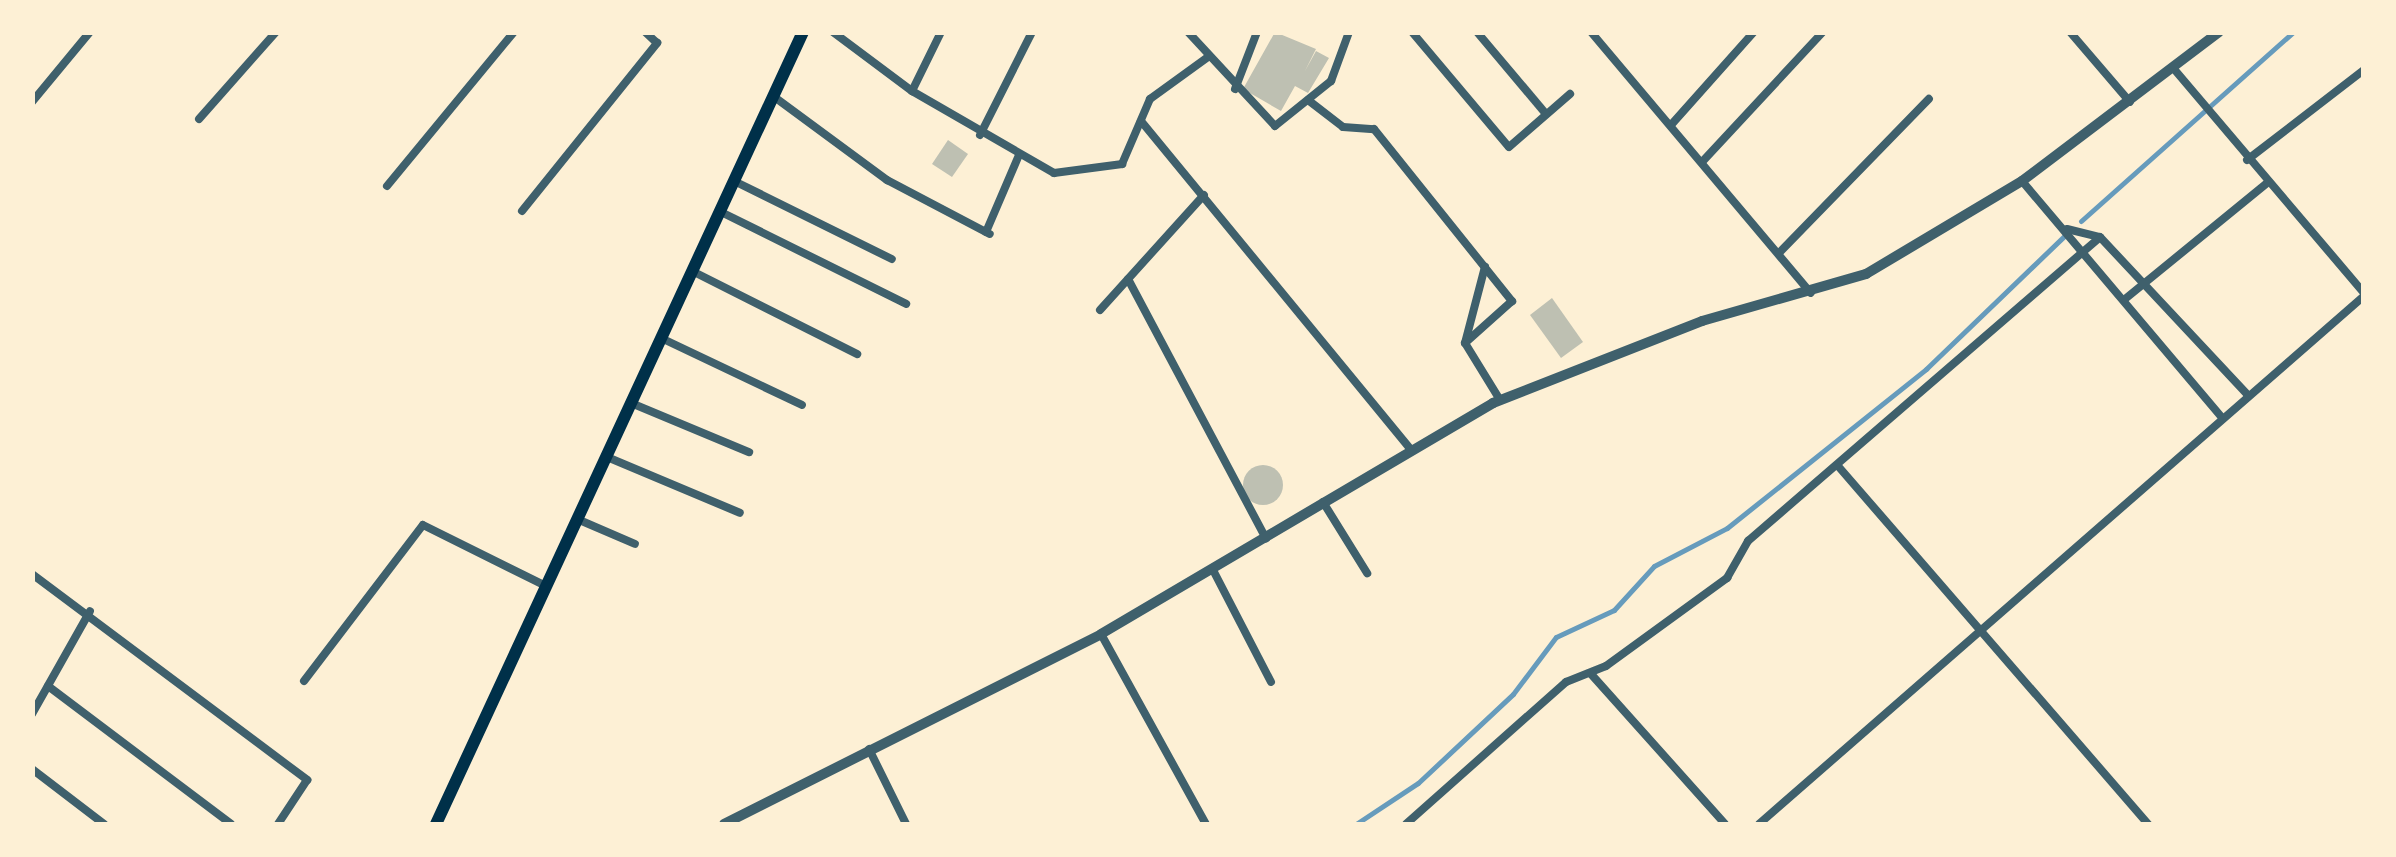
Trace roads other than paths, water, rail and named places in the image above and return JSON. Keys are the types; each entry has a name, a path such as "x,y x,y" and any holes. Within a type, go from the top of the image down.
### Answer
{"main road":[{"path":"436,824 803,32"}],"street":[{"path":"32,102 87,36 76,32"},
{"path":"200,119 276,32"},
{"path":"387,186 514,32"},
{"path":"522,211 657,43 644,32"},
{"path":"833,32 912,92 980,135 1054,173 1111,169 1150,99 1208,57"},
{"path":"912,92 941,32"},
{"path":"980,135 1032,32"},
{"path":"1188,32 1235,89 1276,126 1331,81 1349,32"},
{"path":"1235,89 1258,32"},
{"path":"1412,32 1509,147 1570,94"},
{"path":"1478,32 1546,114"},
{"path":"1591,32 1811,292"},
{"path":"1671,125 1754,32"},
{"path":"1702,162 1822,32"},
{"path":"2070,32 2130,102"},
{"path":"724,824 1101,634 1266,538 1409,447 1500,400 1702,321 1866,274 2022,181 2220,32"},
{"path":"1759,824 2364,295 2266,184 2174,69"},
{"path":"2247,160 2364,70"},
{"path":"773,96 887,180 988,233 1019,155"},
{"path":"1779,253 1929,99"},
{"path":"1308,100 1342,127 1374,129 1512,301 1466,343"},
{"path":"1141,121 1409,447"},
{"path":"734,181 892,259"},
{"path":"2022,181 2066,228 2079,254 2125,299 2222,418"},
{"path":"2125,299 2266,184"},
{"path":"1100,310 1204,194"},
{"path":"719,211 906,304"},
{"path":"2066,228 2100,237 2247,394"},
{"path":"1406,824 1566,682 1592,674 1726,578 1748,541 2100,237"},
{"path":"1485,267 1466,343 1500,400"},
{"path":"692,271 858,354"},
{"path":"1128,279 1266,538"},
{"path":"661,338 802,406"},
{"path":"632,403 749,452"},
{"path":"607,457 740,513"},
{"path":"1838,466 2148,824"},
{"path":"1324,502 1366,573"},
{"path":"577,519 635,544"},
{"path":"304,681 424,525 546,586"},
{"path":"1213,570 1271,682"},
{"path":"32,574 90,611 307,780 278,824"},
{"path":"32,714 90,611"},
{"path":"1101,634 1206,824"},
{"path":"1592,674 1725,824"},
{"path":"48,686 231,824"},
{"path":"870,749 906,824"},
{"path":"32,769 104,824"}],"waterway":[{"path":"2081,221 2293,32"},
{"path":"1356,824 1418,783 1513,694 1556,637 1614,610 1654,566 1727,528 1926,369 2064,236"}]}
